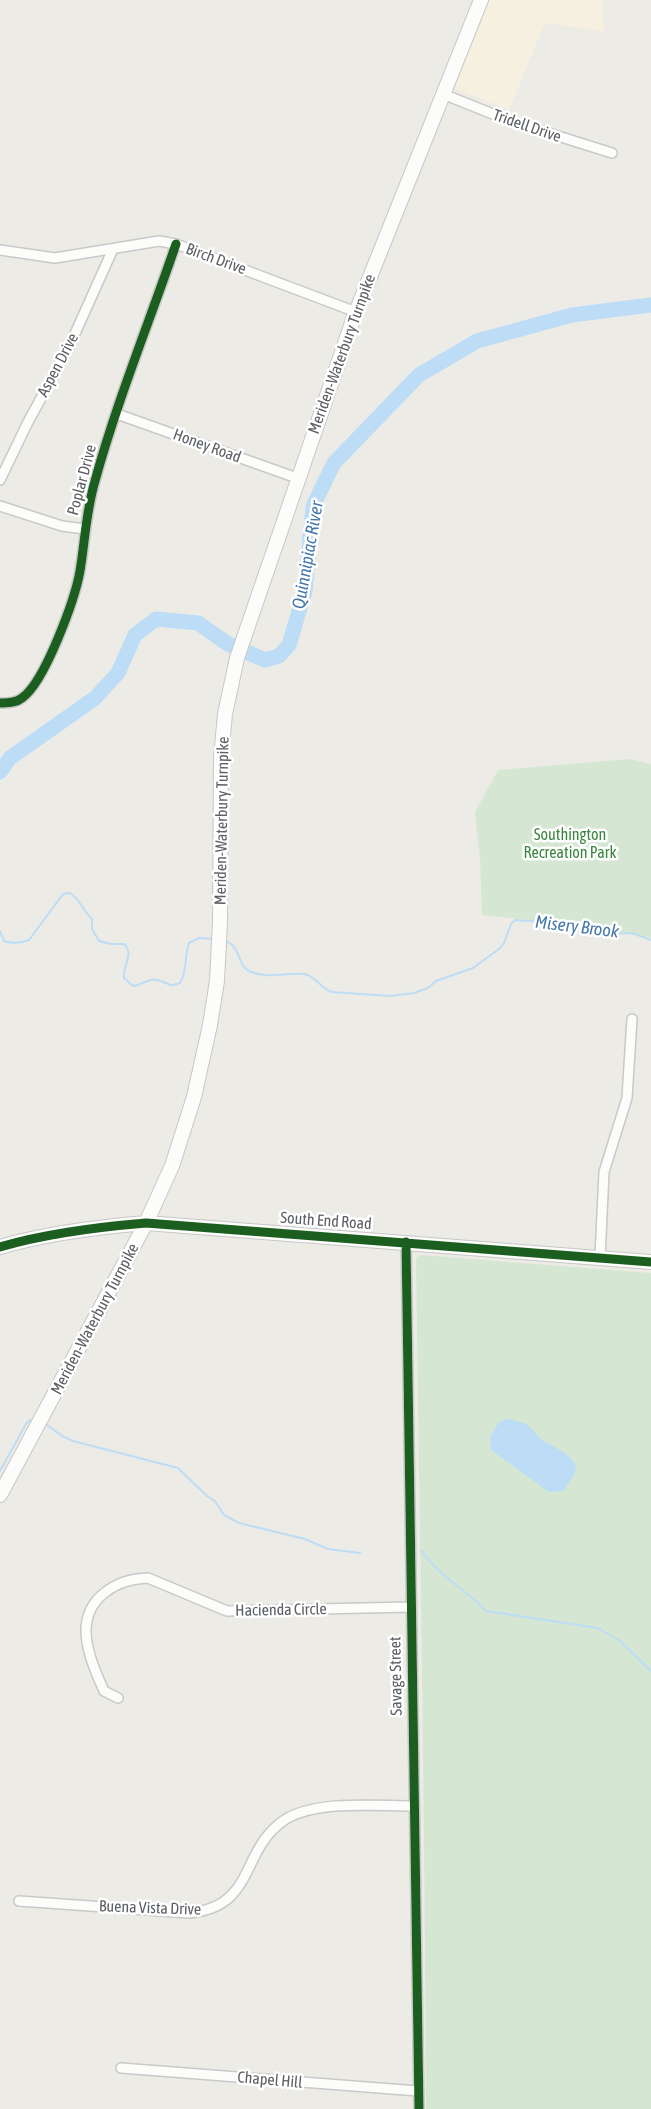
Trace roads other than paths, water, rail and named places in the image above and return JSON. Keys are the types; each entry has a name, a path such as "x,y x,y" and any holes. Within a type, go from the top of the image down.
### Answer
{"main road":[{"name":"Meriden-Waterbury Turnpike","path":"0,1495 147,1223 172,1166 197,1087 210,1025 220,940 221,757 225,714 237,658 297,478 356,312 481,0"},
{"name":"South End Road","path":"0,1247 63,1233 147,1223 651,1262"}],"street":[{"name":"Tridell Drive","path":"443,94 510,121 612,153"},
{"name":"Birch Drive","path":"0,250 55,258 159,242 176,244 356,312"},
{"name":"Poplar Drive","path":"0,703 14,702 22,698 39,677 54,647 80,573 85,529 95,481 176,244"},
{"name":"Aspen Drive","path":"0,480 28,422 69,347 113,249"},
{"name":"Honey Road","path":"117,414 297,478"},
{"path":"0,507 62,526 85,529"},
{"path":"600,1257 603,1172 627,1098 632,1019"},
{"name":"Savage Street","path":"406,1242 419,2109"},
{"name":"Hacienda Circle","path":"118,1698 104,1691 86,1632 90,1614 96,1603 106,1591 119,1583 148,1578 227,1611 410,1607"},
{"name":"Buena Vista Drive","path":"19,1901 189,1913 205,1912 218,1906 237,1892 260,1845 286,1820 304,1811 324,1807 413,1806"},
{"name":"Chapel Hill","path":"121,2068 418,2091"}],"water":[{"path":"509,1419 527,1424 542,1440 565,1453 573,1461 576,1466 575,1473 563,1491 549,1492 491,1450 490,1436 500,1421"}],"waterway":[{"name":"Quinnipiac River","path":"0,772 10,758 95,698 118,673 135,635 156,619 198,623 228,644 265,660 279,656 289,645 305,591 313,506 334,463 419,375 477,341 572,315 651,305"},
{"name":"Misery Brook","path":"0,931 4,941 10,943 29,940 63,894 70,893 92,919 92,929 99,941 124,944 127,948 124,978 133,986 154,980 171,985 180,983 189,943 199,938 213,939"},
{"name":"Misery Brook","path":"225,941 234,947 243,966 251,972 264,975 304,974 312,977 332,992 390,996 414,993 428,988 436,981 473,968 499,949 515,920 557,923 608,934 632,933 651,940"},
{"path":"0,1471 30,1420"},
{"path":"47,1425 73,1441 178,1468 215,1501 224,1515 239,1523 305,1539 328,1549 360,1553"},
{"path":"421,1551 436,1568 486,1611 598,1628 620,1641 651,1671"}],"park label":[{"name":"Southington Recreation Park","path":"570,844"}]}
